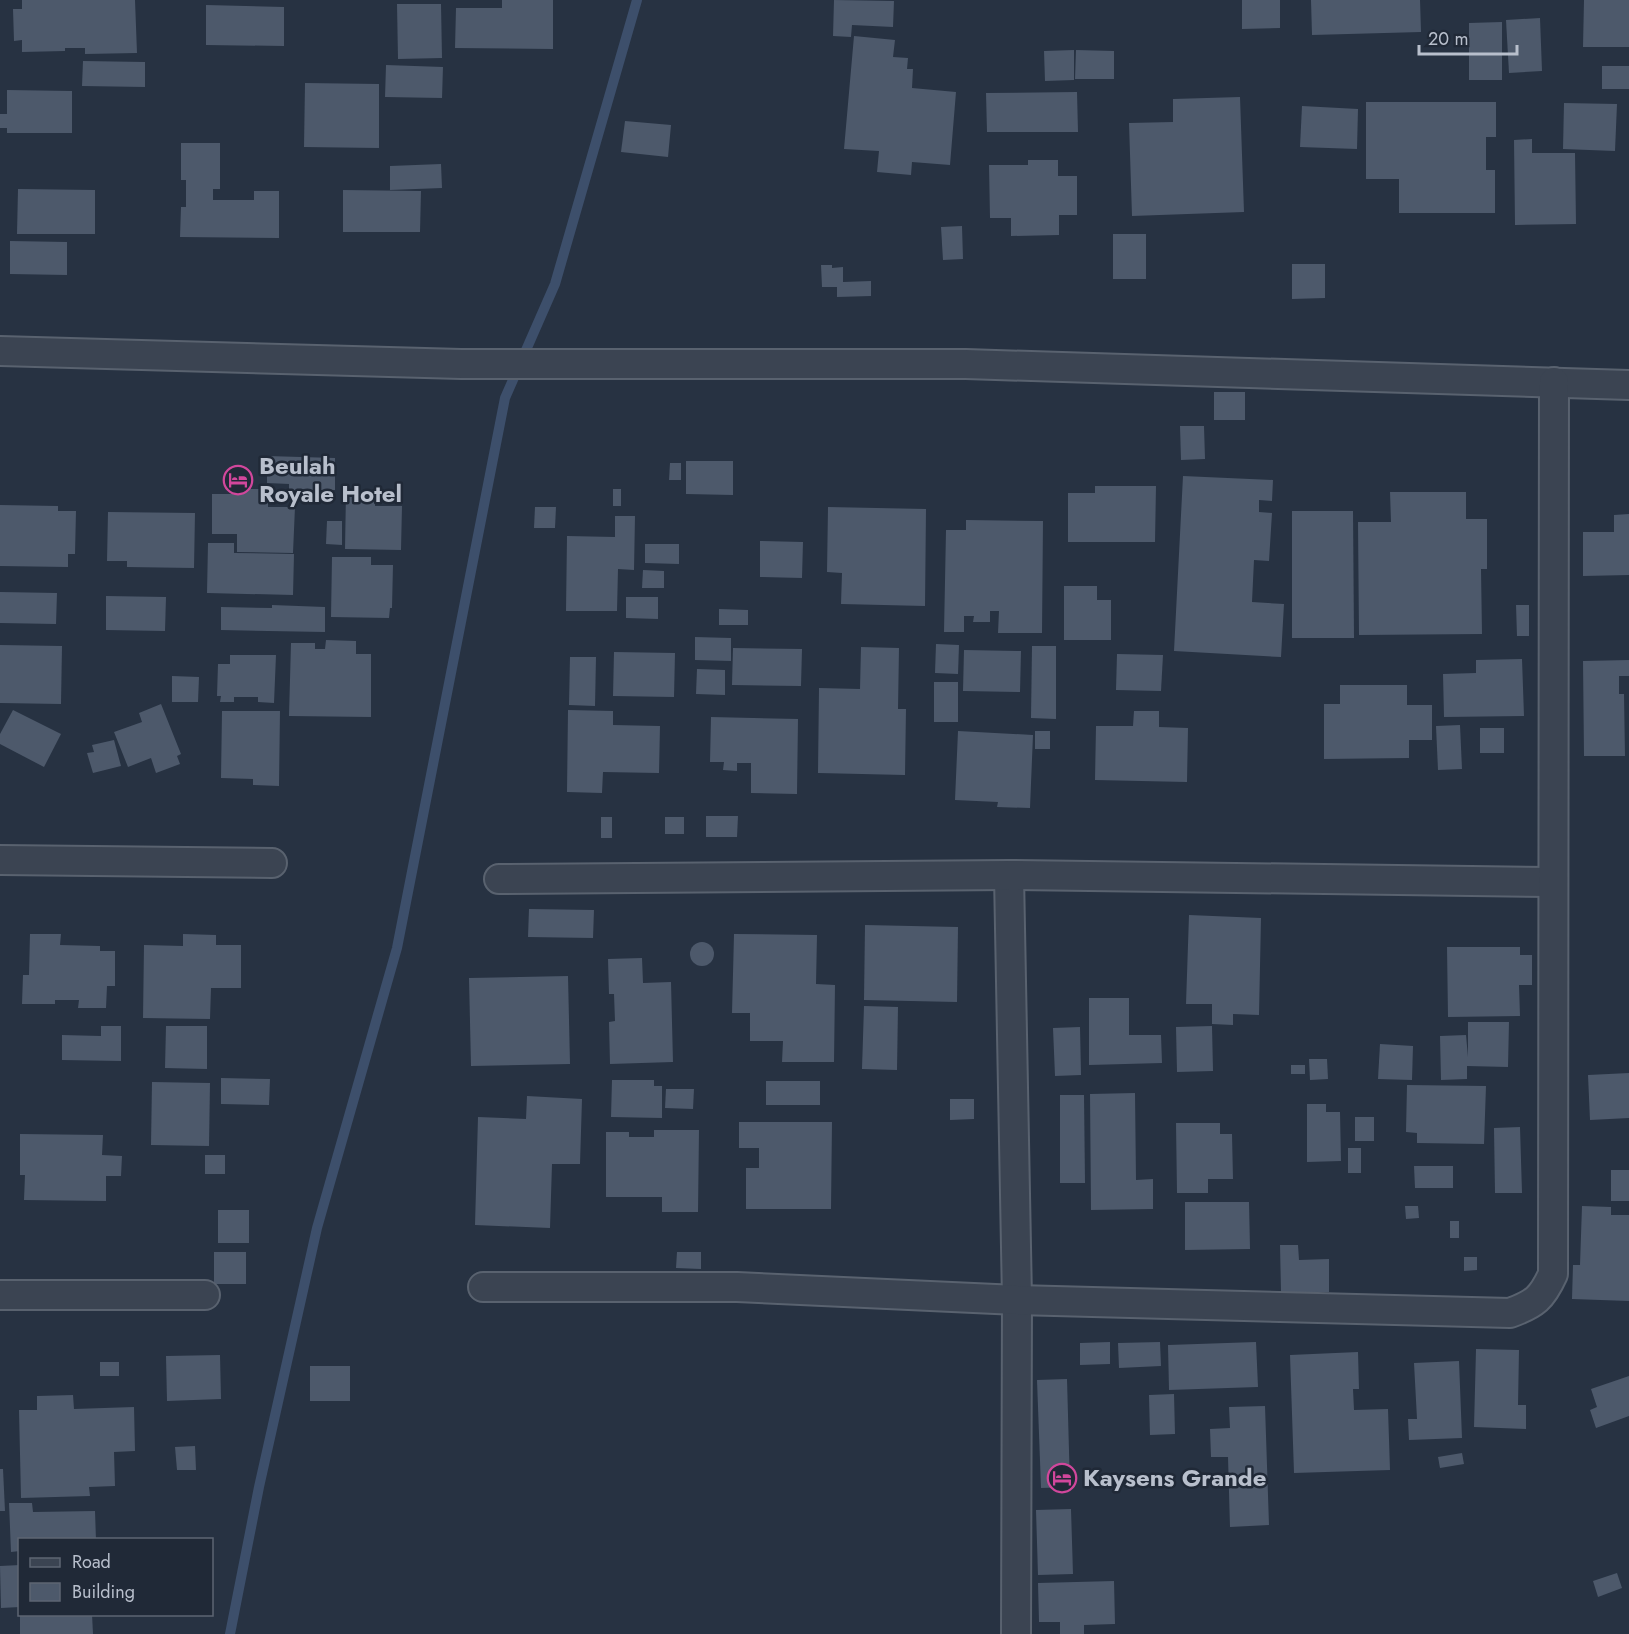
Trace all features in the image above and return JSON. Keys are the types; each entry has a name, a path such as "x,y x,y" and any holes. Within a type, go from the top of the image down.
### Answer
{"street":[{"path":"0,351 461,364 966,364 1629,385"},
{"path":"483,1287 736,1287 1017,1300 1510,1313 1532,1304 1545,1291 1553,1274 1554,382"},
{"path":"0,860 272,862"},
{"path":"499,879 1009,875 1553,882"},
{"path":"1009,875 1017,1300 1016,1634"},
{"path":"0,1295 205,1295"}],"building":[{"path":"22,0 135,0 137,53 85,54 85,48 22,52 22,40 14,41 13,9 22,9"},
{"path":"502,0 553,0 553,49 455,48 456,8 502,8"},
{"path":"834,0 894,1 893,27 852,25 851,37 833,36"},
{"path":"1242,0 1280,0 1280,28 1242,29"},
{"path":"1311,0 1420,0 1421,32 1312,35"},
{"path":"1584,0 1629,0 1629,47 1583,47"},
{"path":"397,4 441,4 442,58 398,59"},
{"path":"206,5 284,7 284,46 206,45"},
{"path":"1540,18 1542,71 1509,73 1506,20"},
{"path":"1502,22 1502,80 1469,80 1469,23"},
{"path":"854,36 895,40 893,57 908,58 907,69 913,69 912,88 956,92 950,165 912,162 911,175 877,172 879,151 844,149"},
{"path":"1074,50 1074,80 1045,81 1044,51"},
{"path":"1076,50 1114,51 1114,79 1075,79"},
{"path":"83,61 145,62 145,87 82,86"},
{"path":"386,65 443,67 442,98 385,97"},
{"path":"1602,66 1629,66 1629,89 1602,89"},
{"path":"305,83 379,84 379,148 304,147"},
{"path":"7,90 72,91 72,133 7,133 7,128 0,128 0,114 7,114"},
{"path":"1077,92 1078,132 987,132 986,93"},
{"path":"1240,97 1244,212 1132,216 1129,123 1173,122 1173,99"},
{"path":"1366,102 1496,102 1496,137 1486,137 1486,170 1495,170 1495,213 1399,213 1399,179 1366,179"},
{"path":"1564,103 1617,104 1615,151 1563,149"},
{"path":"1302,106 1358,109 1357,149 1300,147"},
{"path":"625,121 671,125 668,157 621,152"},
{"path":"1532,139 1532,153 1575,153 1576,224 1515,225 1514,140"},
{"path":"181,143 220,143 220,189 213,189 213,200 254,200 254,191 279,191 279,238 180,237 181,207 186,207 186,180 181,180"},
{"path":"1028,160 1058,160 1058,176 1077,176 1077,215 1059,215 1059,235 1011,236 1011,218 990,218 989,165 1028,165"},
{"path":"441,164 442,188 390,190 390,166"},
{"path":"18,189 95,190 95,234 17,234"},
{"path":"343,190 421,191 420,232 343,232"},
{"path":"962,226 963,259 943,260 941,227"},
{"path":"1113,234 1146,234 1146,279 1113,279"},
{"path":"10,241 67,242 67,275 10,274"},
{"path":"1292,264 1325,264 1325,298 1292,299"},
{"path":"821,265 832,265 832,268 843,267 843,282 871,281 871,296 837,297 837,287 822,287"},
{"path":"1214,392 1245,392 1245,420 1214,420"},
{"path":"1180,426 1204,426 1205,459 1181,460"},
{"path":"267,456 335,458 335,490 289,490 289,484 267,483"},
{"path":"686,461 733,461 733,495 686,494"},
{"path":"670,463 681,463 681,480 669,480"},
{"path":"1183,476 1273,480 1272,501 1259,500 1259,512 1272,513 1269,561 1254,560 1252,602 1284,604 1281,657 1174,651"},
{"path":"1095,486 1156,486 1155,542 1068,542 1068,493 1095,493"},
{"path":"232,489 268,489 268,507 295,507 293,553 237,552 237,534 212,534 212,494 232,494"},
{"path":"613,489 621,489 621,506 613,506"},
{"path":"346,492 375,493 375,506 402,506 401,550 345,549"},
{"path":"1390,492 1466,492 1466,519 1487,519 1487,569 1481,569 1482,634 1359,635 1358,522 1391,522"},
{"path":"0,505 58,506 58,511 76,511 75,554 68,554 68,567 0,566"},
{"path":"535,507 556,507 555,528 534,528"},
{"path":"828,507 926,509 925,606 841,604 842,573 827,572"},
{"path":"1292,511 1353,511 1354,638 1292,638"},
{"path":"108,512 195,513 194,568 127,567 127,561 107,561"},
{"path":"1629,514 1629,575 1583,576 1583,532 1614,532 1614,515"},
{"path":"615,516 635,516 634,570 618,569 617,611 566,611 567,536 615,537"},
{"path":"966,520 1043,521 1042,633 998,633 999,611 990,611 990,622 973,622 974,616 964,616 964,632 944,632 946,530 966,530"},
{"path":"327,521 342,521 342,545 326,544"},
{"path":"760,541 803,542 802,578 760,577"},
{"path":"208,543 234,543 234,553 294,554 293,595 207,593"},
{"path":"645,544 679,544 679,564 645,563"},
{"path":"332,557 371,557 371,565 393,565 392,608 390,608 389,618 331,617"},
{"path":"643,570 664,571 664,588 642,588"},
{"path":"1064,586 1097,586 1097,600 1111,600 1111,640 1064,640"},
{"path":"0,592 57,593 56,624 0,623"},
{"path":"106,596 166,597 165,631 106,630"},
{"path":"626,597 658,597 658,619 626,618"},
{"path":"272,605 325,607 325,632 221,630 221,607 272,608"},
{"path":"1516,605 1529,605 1529,636 1517,636"},
{"path":"719,609 748,610 748,625 719,625"},
{"path":"695,637 731,638 731,661 695,660"},
{"path":"326,640 356,641 356,654 371,654 371,717 289,716 291,643 315,643 315,649 325,649"},
{"path":"936,644 959,645 958,674 935,673"},
{"path":"0,645 62,646 61,704 0,703"},
{"path":"1032,646 1056,646 1056,719 1031,718"},
{"path":"861,647 899,648 898,709 906,709 905,775 818,773 819,688 860,689"},
{"path":"733,648 802,649 801,686 732,685"},
{"path":"964,650 1021,651 1020,692 963,691"},
{"path":"614,652 675,653 674,697 613,696"},
{"path":"1117,654 1163,655 1161,691 1116,690"},
{"path":"230,655 276,655 274,703 258,702 258,697 234,697 234,702 220,702 221,696 217,696 218,664 230,664"},
{"path":"570,657 596,657 595,706 569,705"},
{"path":"1522,659 1524,716 1444,717 1443,674 1476,673 1476,660"},
{"path":"1629,660 1629,676 1619,676 1619,694 1624,694 1625,756 1584,756 1583,661"},
{"path":"697,669 725,670 725,695 696,694"},
{"path":"172,676 199,677 198,702 172,702"},
{"path":"934,682 958,682 958,722 934,722"},
{"path":"1340,685 1407,685 1407,705 1432,705 1432,740 1409,740 1409,758 1324,759 1324,704 1340,704"},
{"path":"161,704 181,754 177,756 180,764 156,773 151,758 128,767 114,732 142,722 139,713"},
{"path":"13,710 61,734 44,767 0,744 0,734"},
{"path":"568,710 613,711 613,725 660,726 659,773 603,772 602,793 567,792"},
{"path":"222,711 280,711 279,786 253,785 253,779 221,778"},
{"path":"1134,711 1159,711 1159,727 1188,728 1187,782 1095,780 1096,726 1133,726"},
{"path":"711,717 798,719 797,794 751,793 751,763 737,763 737,771 723,770 724,762 710,762"},
{"path":"1460,725 1462,769 1438,770 1436,726"},
{"path":"1480,728 1504,728 1504,753 1480,753"},
{"path":"958,731 1033,735 1030,808 997,807 998,802 955,800"},
{"path":"1035,731 1050,731 1050,749 1035,749"},
{"path":"114,740 121,766 93,773 87,753 94,752 92,745"},
{"path":"706,816 738,816 737,837 706,837"},
{"path":"601,817 612,817 612,838 601,838"},
{"path":"665,817 684,817 684,834 665,834"},
{"path":"529,909 594,910 593,938 528,937"},
{"path":"1189,915 1261,918 1259,1015 1233,1014 1233,1025 1212,1024 1212,1004 1186,1004"},
{"path":"865,925 958,927 957,1002 864,1000"},
{"path":"30,934 61,934 60,945 100,946 100,951 115,951 115,986 107,986 106,1008 78,1008 79,1000 55,1000 55,1004 22,1004 23,975 29,975"},
{"path":"183,934 216,935 216,945 241,945 241,988 211,988 210,1019 143,1018 144,945 183,946"},
{"path":"734,934 817,935 816,984 835,985 834,1062 782,1062 783,1041 750,1041 750,1013 732,1013"},
{"path":"702,942 711,945 714,954 711,963 702,966 693,963 690,954 693,945"},
{"path":"1447,947 1520,947 1520,955 1532,955 1532,985 1519,985 1520,1016 1448,1017"},
{"path":"642,958 643,983 671,982 673,1062 610,1064 609,1022 615,1021 614,994 609,994 608,959"},
{"path":"568,976 570,1064 471,1066 469,978"},
{"path":"1089,998 1129,998 1129,1035 1161,1035 1162,1063 1089,1065"},
{"path":"864,1006 898,1007 897,1070 862,1069"},
{"path":"1468,1022 1509,1022 1508,1067 1467,1066 1467,1079 1441,1080 1440,1036 1466,1035 1468,1057"},
{"path":"101,1026 121,1026 121,1061 62,1060 62,1035 101,1036"},
{"path":"166,1026 207,1026 207,1069 165,1068"},
{"path":"1212,1026 1213,1071 1177,1072 1176,1027"},
{"path":"1080,1027 1081,1075 1055,1076 1053,1028"},
{"path":"1380,1044 1413,1046 1412,1080 1378,1079"},
{"path":"1309,1059 1327,1059 1328,1079 1310,1080"},
{"path":"1291,1065 1305,1065 1305,1074 1291,1074"},
{"path":"1629,1073 1629,1118 1590,1120 1588,1075"},
{"path":"221,1078 270,1079 269,1105 221,1104"},
{"path":"612,1080 654,1080 654,1086 662,1086 662,1118 611,1117"},
{"path":"766,1081 820,1081 820,1105 766,1105"},
{"path":"152,1082 210,1083 209,1146 151,1145"},
{"path":"1407,1085 1486,1086 1484,1144 1417,1143 1417,1133 1406,1132"},
{"path":"666,1089 694,1089 693,1109 665,1108"},
{"path":"1135,1093 1136,1180 1153,1179 1153,1209 1091,1210 1090,1094"},
{"path":"1060,1095 1084,1095 1085,1183 1060,1183"},
{"path":"527,1096 582,1099 580,1164 552,1164 550,1228 475,1225 478,1117 526,1119"},
{"path":"950,1099 974,1099 974,1119 950,1120"},
{"path":"1307,1104 1326,1104 1326,1112 1340,1112 1341,1161 1307,1162"},
{"path":"1355,1117 1374,1117 1374,1141 1355,1141"},
{"path":"739,1122 832,1122 831,1209 746,1209 746,1168 759,1168 759,1148 739,1148"},
{"path":"1176,1123 1220,1123 1220,1134 1232,1134 1233,1179 1208,1179 1208,1193 1177,1193"},
{"path":"1520,1127 1522,1193 1495,1193 1494,1128"},
{"path":"654,1130 699,1130 698,1212 662,1212 662,1197 606,1197 606,1132 629,1132 629,1137 654,1137"},
{"path":"20,1134 103,1135 102,1155 122,1156 121,1176 106,1176 106,1201 24,1200 25,1175 20,1175"},
{"path":"1348,1148 1361,1148 1361,1173 1348,1173"},
{"path":"205,1155 225,1155 225,1174 205,1174"},
{"path":"1414,1166 1453,1166 1453,1188 1415,1188"},
{"path":"1611,1170 1629,1170 1629,1201 1611,1201"},
{"path":"1185,1202 1249,1202 1250,1249 1185,1250"},
{"path":"1405,1206 1418,1206 1419,1218 1406,1219"},
{"path":"1582,1206 1611,1207 1611,1215 1629,1215 1629,1301 1572,1299 1573,1265 1580,1265"},
{"path":"218,1210 249,1210 249,1243 218,1243"},
{"path":"1450,1221 1459,1221 1459,1238 1450,1238"},
{"path":"1280,1245 1298,1245 1299,1260 1329,1259 1329,1292 1281,1292"},
{"path":"214,1252 246,1252 246,1284 214,1284"},
{"path":"677,1252 701,1252 701,1269 676,1268"},
{"path":"1464,1257 1477,1257 1477,1270 1464,1271"},
{"path":"1110,1342 1110,1364 1080,1365 1080,1343"},
{"path":"1160,1342 1161,1366 1119,1368 1118,1343"},
{"path":"1256,1342 1258,1387 1169,1390 1168,1345"},
{"path":"1476,1349 1519,1350 1518,1405 1526,1405 1526,1429 1474,1427"},
{"path":"1358,1352 1359,1389 1353,1389 1354,1410 1388,1409 1390,1470 1294,1473 1290,1355"},
{"path":"220,1355 221,1399 167,1401 166,1356"},
{"path":"1459,1361 1462,1438 1409,1440 1408,1419 1417,1419 1414,1363"},
{"path":"100,1362 119,1362 119,1376 100,1376"},
{"path":"310,1366 350,1366 350,1401 310,1401"},
{"path":"1629,1376 1629,1416 1596,1428 1590,1410 1597,1407 1591,1389"},
{"path":"1067,1379 1070,1487 1041,1488 1037,1380"},
{"path":"1174,1394 1175,1434 1150,1435 1149,1395"},
{"path":"73,1395 74,1409 134,1407 135,1451 114,1452 115,1486 89,1487 90,1496 21,1498 19,1410 37,1410 37,1396"},
{"path":"1265,1406 1269,1525 1230,1527 1228,1457 1211,1457 1210,1429 1230,1428 1229,1407"},
{"path":"195,1446 196,1470 177,1470 175,1447"},
{"path":"1462,1453 1464,1464 1440,1468 1438,1457"},
{"path":"0,1469 3,1469 5,1511 0,1511"},
{"path":"9,1503 32,1503 33,1512 95,1511 96,1538 18,1538 18,1551 11,1552"},
{"path":"1071,1509 1073,1574 1038,1575 1036,1510"},
{"path":"18,1565 18,1607 1,1608 0,1566"},
{"path":"1617,1573 1622,1588 1598,1597 1593,1581"},
{"path":"1114,1581 1115,1624 1084,1625 1084,1634 1060,1634 1060,1622 1039,1622 1038,1583"},
{"path":"20,1616 92,1616 93,1634 20,1634"}],"waterway":[{"path":"230,1634 259,1487 317,1228 397,948 505,398 555,284 637,0"}],"place":[{"name":"Beulah Royale Hotel","path":"238,480"},
{"name":"Kaysens Grande","path":"1062,1478"}]}
